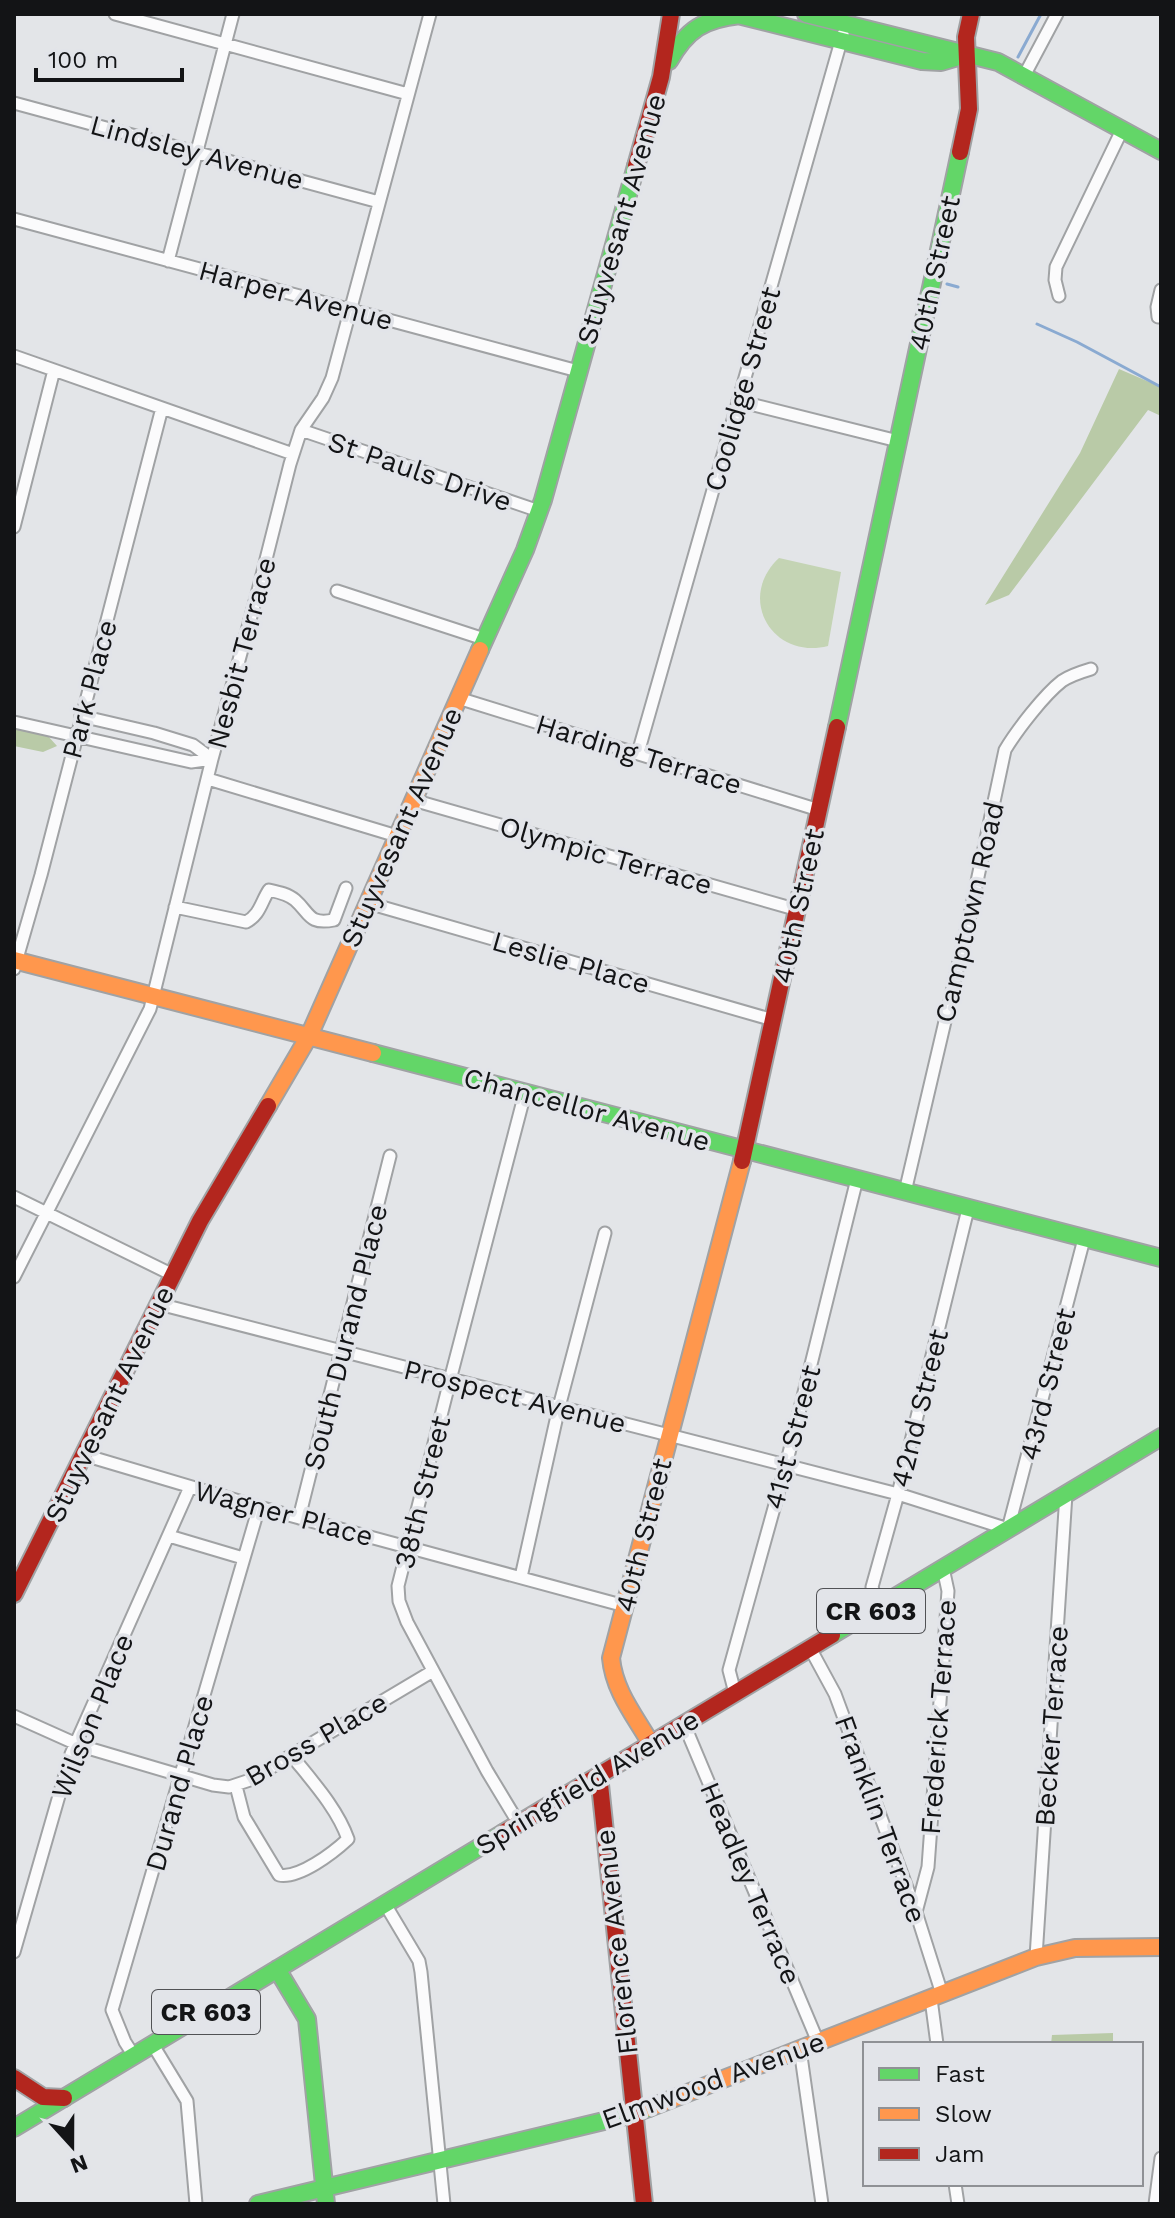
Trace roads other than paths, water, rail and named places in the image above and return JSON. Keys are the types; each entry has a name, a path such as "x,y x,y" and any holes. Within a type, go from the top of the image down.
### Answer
{"main road":[{"name":"Stuyvesant Avenue","path":"14,1594 200,1221 309,1036 525,550 539,511 661,77 671,14"},
{"path":"734,14 998,62 1161,151"},
{"path":"806,14 843,32"},
{"path":"966,54 966,27 971,14"},
{"path":"661,77 679,43 693,29 720,17 740,15"},
{"name":"40th Street","path":"651,1744 615,1682 611,1658 745,1150 969,109 966,54"},
{"name":"Chancellor Avenue","path":"15,963 154,996 1161,1258"},
{"name":"Springfield Avenue","path":"16,2122 65,2098 1161,1437"},
{"name":"Florence Avenue","path":"599,1775 644,2204"},
{"name":"Elmwood Avenue","path":"258,2204 325,2196 440,2160 633,2114 1036,1957 1075,1948 1161,1947"},
{"path":"277,1969 307,2019 325,2196"},
{"path":"14,2078 41,2097 50,2100 65,2098"}],"street":[{"path":"115,14 408,94"},
{"path":"168,261 233,14"},
{"name":"Nesbit Terrace","path":"14,1277 154,996 212,759 293,454 301,430 328,388 430,14"},
{"path":"1024,76 1057,14"},
{"name":"Coolidge Street","path":"638,753 843,32"},
{"name":"Lindsley Avenue","path":"14,103 379,202"},
{"path":"1059,296 1056,267 1122,130"},
{"name":"Harper Avenue","path":"14,219 578,371"},
{"path":"1158,317 1161,290"},
{"path":"14,356 293,454"},
{"path":"14,527 54,370"},
{"path":"738,401 898,441"},
{"name":"Park Place","path":"15,963 162,408"},
{"name":"St Pauls Drive","path":"301,430 539,511"},
{"path":"337,591 484,639"},
{"name":"Camptown Road","path":"905,1192 1005,750 1016,731 1060,682 1091,669"},
{"name":"Harding Terrace","path":"458,698 819,810"},
{"path":"81,716 193,745 212,759"},
{"path":"14,722 191,762 212,759"},
{"path":"208,779 397,836"},
{"name":"Olympic Terrace","path":"413,800 798,910"},
{"path":"175,907 246,922 253,919 269,890 294,899 307,916 326,922 334,920 346,888"},
{"name":"Leslie Place","path":"368,903 773,1020"},
{"name":"38th Street","path":"519,1824 407,1622 399,1601 398,1586 525,1093"},
{"name":"South Durand Place","path":"299,1518 390,1156"},
{"name":"41st Street","path":"735,1693 729,1670 786,1465 857,1179"},
{"path":"14,1197 173,1275"},
{"name":"42nd Street","path":"878,1606 872,1587 968,1209"},
{"path":"521,1577 559,1407 605,1233"},
{"name":"43rd Street","path":"1008,1529 1084,1239"},
{"name":"Prospect Avenue","path":"159,1304 898,1494 1008,1529"},
{"name":"Wagner Place","path":"84,1455 259,1507 625,1606"},
{"name":"Wilson Place","path":"14,1952 68,1765 190,1487"},
{"name":"Becker Terrace","path":"1036,1957 1066,1494"},
{"name":"Durand Place","path":"134,2056 112,2010 259,1507"},
{"path":"169,1536 243,1558"},
{"name":"Frederick Terrace","path":"916,1912 928,1867 948,1591 943,1568"},
{"name":"Franklin Terrace","path":"810,1648 835,1694 916,1912 936,1996 937,2042"},
{"name":"Bross Place","path":"14,1716 76,1744 221,1787 236,1786 433,1671"},
{"name":"Headley Terrace","path":"684,1724 818,2042"},
{"path":"236,1786 244,1817 279,1875 286,1876 306,1869 348,1839 319,1790 292,1756"},
{"path":"385,1904 419,1961 444,2204"},
{"path":"153,2045 187,2101 196,2204"},
{"path":"800,2049 822,2204"},
{"path":"1155,2204 1161,2158"}],"waterway":[{"path":"1018,57 1041,14"},
{"path":"947,284 958,287"},
{"path":"1037,324 1161,387"}]}
